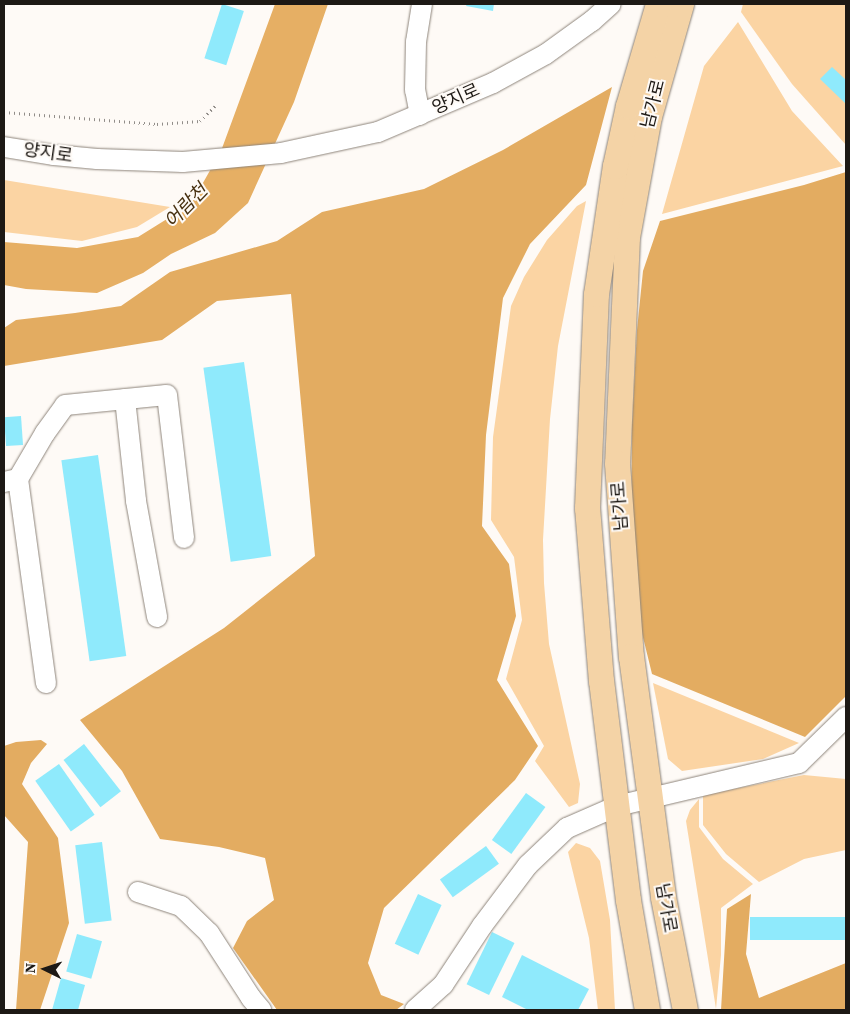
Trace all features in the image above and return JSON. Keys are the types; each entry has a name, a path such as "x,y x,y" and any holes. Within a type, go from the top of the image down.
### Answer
{"main road":[{"name":"남가로","path":"647,1010 628,900 600,681 586,508 596,294 615,166 628,106 658,4"},
{"name":"남가로","path":"681,4 646,133 627,237 617,463 631,656 663,897 685,1010"}],"street":[{"path":"420,115 415,90 416,42 422,4"},
{"name":"양지로","path":"4,147 54,155 97,159 183,162 281,153 378,132 493,83 546,54 592,21 611,4"},
{"path":"46,683 11,480 65,405 167,395 184,538"},
{"path":"125,399 136,501 157,617"},
{"path":"415,1010 443,985 482,926 528,865 567,828 616,806 800,763 846,717"},
{"path":"138,892 181,906 209,933 261,1010"}],"path":[{"path":"4,112 157,124 200,121 217,104"}],"shaded area":[{"path":"275,4 328,4 294,102 248,203 215,233 171,254 143,273 97,293 26,289 4,285 4,242 77,248 138,237 191,204 221,151"},
{"path":"743,4 846,4 846,145 792,84 741,12"},
{"path":"738,22 792,111 843,166 662,214 704,66"},
{"path":"612,87 586,185 530,244 503,298 486,435 482,526 509,564 516,616 497,680 538,746 515,780 384,908 368,963 381,995 404,1004 396,1010 277,1010 233,948 247,921 274,900 265,858 219,847 160,839 122,771 80,720 224,628 315,556 291,294 217,301 162,340 4,366 4,328 16,320 121,306 170,272 277,241 322,212 424,189 503,150"},
{"path":"846,172 846,696 805,737 652,674 641,629 631,531 632,425 637,330 643,271 660,221 804,185"},
{"path":"4,180 170,207 137,227 82,241 4,232"},
{"path":"586,201 558,346 550,419 543,540 549,644 580,784 578,803 569,807 535,761 544,746 506,679 522,620 514,557 491,520 493,437 511,306 524,277 547,240 577,206"},
{"path":"653,683 799,743 763,759 682,771 668,759"},
{"path":"41,740 47,744 31,763 22,784 58,838 69,923 40,1010 16,1010 28,842 4,815 4,746 16,742"},
{"path":"804,775 846,779 846,850 804,859 759,882 726,854 703,825 703,795"},
{"path":"699,799 699,827 723,859 753,884 721,908 721,955 716,1009 686,821 690,810"},
{"path":"576,843 590,848 600,861 610,920 615,1010 598,1010 589,938 568,852"},
{"path":"751,894 746,954 759,998 846,963 846,1010 721,1010 727,909"}],"building":[{"path":"222,4 244,11 226,65 204,58"},
{"path":"467,4 494,4 493,11 466,6"},
{"path":"832,67 846,80 846,104 820,79"},
{"path":"244,362 271,556 231,562 203,368"},
{"path":"21,416 23,445 6,446 4,417"},
{"path":"98,455 126,656 90,661 61,460"},
{"path":"84,744 121,791 100,807 64,760"},
{"path":"59,764 95,815 71,831 35,781"},
{"path":"526,793 545,807 511,854 492,840"},
{"path":"102,842 112,920 85,924 75,845"},
{"path":"486,846 499,864 453,897 440,880"},
{"path":"418,894 442,905 418,955 395,944"},
{"path":"750,917 846,917 846,940 750,940"},
{"path":"492,932 514,943 489,995 467,984"},
{"path":"77,934 102,941 91,979 66,971"},
{"path":"522,955 589,989 578,1010 528,1010 502,997"},
{"path":"61,978 85,985 78,1010 52,1010"}],"water label":[{"name":"어람천","path":"186,206"}]}
